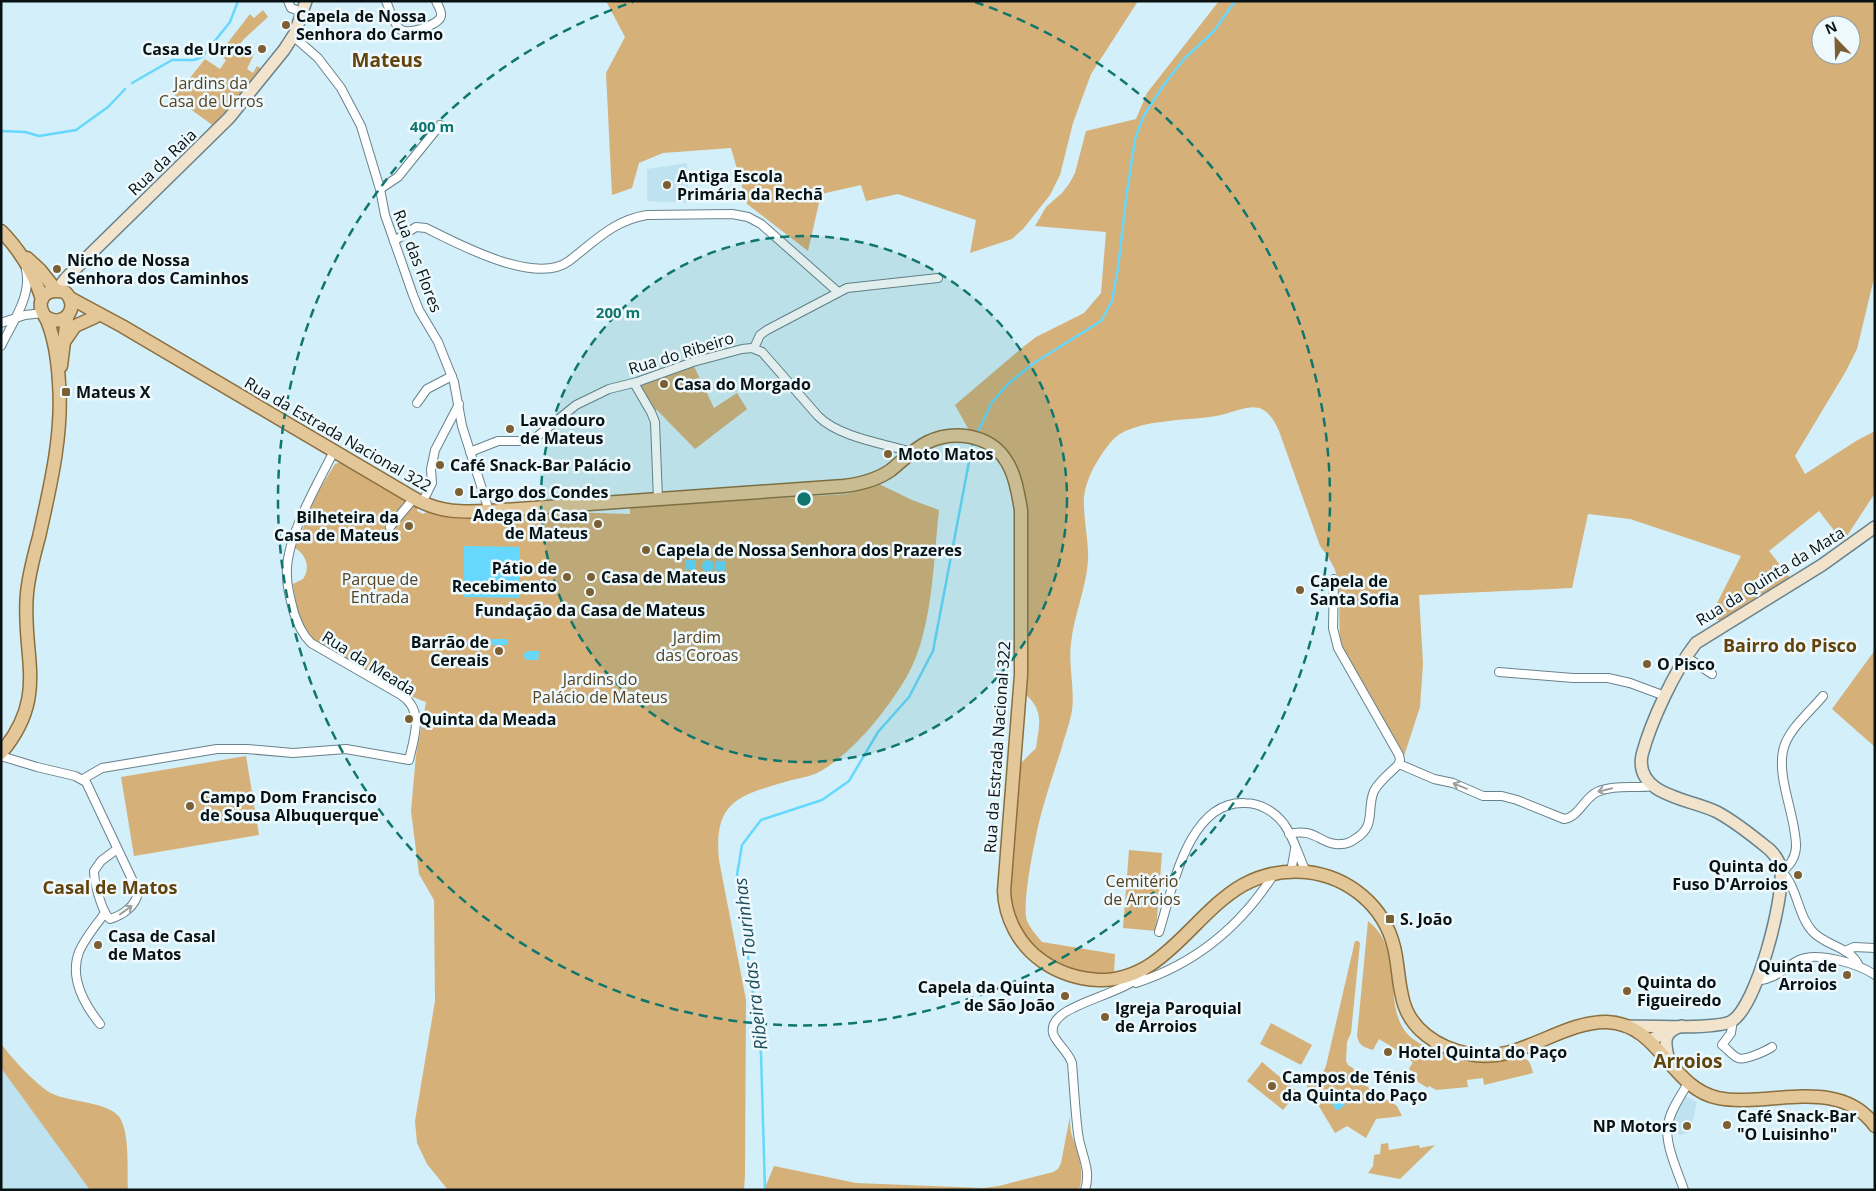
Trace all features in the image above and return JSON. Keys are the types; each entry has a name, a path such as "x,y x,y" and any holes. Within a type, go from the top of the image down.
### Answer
{"main road":[{"path":"1,231 72,303 64,342 59,383 59,418 54,466 27,594 30,688 18,729 1,754"},
{"path":"18,250 35,281 52,334 59,383"},
{"path":"43,308 48,292 63,293 122,326"},
{"path":"43,308 54,321 59,321 69,315 94,317 122,326"},
{"path":"64,342 75,326 94,317"},
{"name":"Rua da Estrada Nacional 322","path":"122,326 418,501 448,512 490,511 854,485 882,475 912,452 938,438 953,436 973,438 995,449 1008,464 1017,491 1021,516 1021,675 1004,896 1008,916 1019,938 1030,952 1058,971 1086,979 1110,980 1126,976 1145,969 1233,892 1248,883 1274,874 1291,872 1306,872 1327,876 1346,884 1362,895 1376,910 1388,930 1394,945 1402,999 1408,1014 1425,1034 1445,1047 1468,1054 1492,1056 1585,1025 1608,1022 1625,1026 1650,1040 1688,1083 1708,1095 1728,1100 1808,1097 1839,1101 1858,1109 1875,1126"}],"street":[{"path":"288,1 291,8 304,7"},
{"path":"386,1 398,27 401,31 407,32 437,21 441,14 436,1"},
{"name":"Rua da Raia","path":"63,293 71,274 80,264 226,122 277,60 293,36 304,7"},
{"name":"Rua das Flores","path":"293,36 318,58 348,99 366,140 380,189 383,209 416,303 438,342 452,376 459,404 460,419 490,511"},
{"path":"380,189 398,177 440,125"},
{"path":"394,241 411,229 416,227 426,228 484,256 519,265 552,268 569,261 592,240 606,231 635,218 647,215 743,215 761,224 838,292"},
{"path":"1,346 24,297 27,282 26,270 18,250"},
{"path":"63,293 80,264"},
{"path":"40,270 55,275 71,274"},
{"path":"754,348 760,336 767,330 838,292 858,286 938,278"},
{"path":"1,323 43,308"},
{"name":"Rua do Ribeiro","path":"470,452 498,442 530,440 582,401 609,389 634,383 696,361 742,349 754,348 766,357 818,416 829,425 854,436 912,452"},
{"path":"417,403 427,389 452,376"},
{"path":"634,383 655,422 658,499"},
{"path":"390,527 418,501 432,483 430,469 434,452 459,404"},
{"name":"Rua da Meada","path":"83,779 104,768 217,749 298,753 346,749 410,760 416,721 416,714 412,704 404,697 311,642 302,632 291,603 287,574 291,547 304,513 334,450"},
{"name":"Rua da Quinta da Mata","path":"1653,786 1644,774 1641,760 1645,745 1665,696 1685,656 1696,643 1822,565 1875,527"},
{"path":"1289,834 1305,832 1330,843 1338,844 1359,837 1370,820 1374,791 1399,764 1400,759 1337,645 1333,628 1334,579"},
{"path":"1685,656 1712,674"},
{"path":"1499,672 1573,678 1608,678 1630,683 1665,696"},
{"path":"1781,871 1790,864 1796,846 1784,775 1783,749 1790,736 1823,696"},
{"path":"1,754 37,767 83,779 87,785 136,885 138,894 132,906 115,917 108,918 94,871 101,861 117,849"},
{"path":"1399,764 1484,796 1506,797 1517,800 1564,819 1572,816 1590,797 1603,790 1653,786 1663,793 1705,806 1720,814 1777,857 1781,871 1773,934 1757,981 1739,1014 1733,1020 1719,1025 1625,1026"},
{"path":"1159,932 1186,852 1197,830 1211,814 1236,803 1256,804 1268,809 1277,817 1289,834 1306,872"},
{"path":"1291,872 1295,849"},
{"path":"1781,871 1790,881 1812,931 1819,937 1845,951 1854,958 1859,966"},
{"path":"1085,1190 1088,1181 1088,1171 1078,1134 1072,1063 1068,1052 1055,1036 1053,1030 1057,1021 1072,1008 1167,972 1198,954 1244,913 1274,874"},
{"path":"100,1024 80,994 76,972 80,950 105,913"},
{"path":"1845,951 1854,947 1875,948"},
{"path":"1757,981 1772,978 1797,961 1807,958 1822,958 1859,966 1875,975"},
{"path":"1127,986 1139,978 1145,969"},
{"path":"1733,1020 1731,1033 1722,1044 1738,1058 1761,1053 1772,1048"},
{"path":"1650,1040 1676,1026"},
{"path":"1669,1061 1666,1039 1676,1026"},
{"path":"1684,1190 1669,1145 1667,1131 1670,1118 1688,1083"}],"shaded area":[{"name":"Antiga Escola Primária da Rechã","path":"687,163 689,203 647,201 647,169"},
{"path":"1,1068 88,1186 90,1190 1,1190"},
{"path":"1683,1095 1697,1102 1690,1132 1680,1135 1671,1129 1671,1122"}],"green space":[{"path":"606,1 1138,1 1091,74 1073,123 1060,175 1050,195 1023,229 1012,239 970,253 976,220 898,194 866,201 861,185 821,194 808,251 747,204 731,148 663,153 639,163 632,188 612,195 606,73 625,37"},
{"path":"1219,1 1875,1 1875,274 1857,349 1846,371 1795,456 1805,474 1875,431 1875,493 1843,542 1819,511 1769,551 1791,579 1720,621 1710,617 1741,556 1630,519 1588,514 1572,588 1419,595 1423,664 1420,707 1404,756 1342,647 1340,638 1339,591 1336,573 1320,546 1279,431 1268,413 1255,407 1240,409 1221,415 1145,425 1119,435 1110,443 1097,462 1085,490 1084,505 1088,561 1071,643 1072,710 1040,817 1028,879 1026,900 1027,920 1042,942 1115,954 1114,973 1098,974 1082,973 1053,962 1030,943 1016,921 1008,891 1019,765 1036,748 1039,725 1036,706 1025,694 1018,474 970,432 955,405 1036,337 1084,313 1101,293 1106,232 1035,226 1046,207 1062,193 1075,173 1086,131 1136,119 1147,93"},
{"name":"Jardins da Casa de Urros","path":"263,10 268,17 240,44 254,54 247,69 253,73 257,66 262,69 215,127 178,100 173,93 185,84 205,59 220,69 226,60 219,54 250,14 254,18"},
{"path":"693,364 714,408 737,393 747,409 695,449 657,410 652,409 637,385"},
{"name":"Jardins do Palácio de Mateus","path":"342,462 417,507 417,511 423,514 427,512 449,517 474,518 565,512 630,514 630,507 846,494 879,484 912,500 939,510 933,576 926,622 913,665 895,695 867,732 833,763 814,774 758,790 745,796 734,803 726,812 721,824 718,840 719,860 746,1000 744,1190 448,1190 427,1164 417,1143 415,1121 435,1001 434,900 419,874 411,811 416,755 426,702 410,696 315,641 305,628 299,614 293,584 303,579 307,570 302,554 295,548 316,495 335,464"},
{"path":"1875,650 1875,747 1832,709"},
{"name":"Campo Dom Francisco de Sousa Albuquerque","path":"246,756 259,835 134,856 121,777"},
{"name":"Cemitério de Arroios","path":"1129,850 1162,853 1156,931 1123,928"},
{"path":"1368,921 1380,934 1387,949 1391,966 1394,1001 1404,1030 1416,1041 1431,1049 1459,1059 1486,1062 1509,1057 1526,1059 1533,1073 1484,1085 1483,1078 1467,1080 1468,1087 1436,1090 1429,1086 1428,1088 1413,1079 1416,1074 1409,1069 1413,1062 1401,1056 1402,1053 1379,1039 1373,1050 1361,1044 1357,1036"},
{"path":"1355,941 1360,943 1351,1033 1347,1042 1346,1061 1348,1065 1356,1070 1360,1082 1397,1106 1402,1116 1376,1119 1366,1138 1347,1126 1335,1133 1306,1085 1322,1075 1326,1066"},
{"name":"Campos de Ténis da Quinta do Paço","path":"1271,1023 1312,1045 1301,1065 1260,1044"},
{"path":"1,1043 25,1072 47,1091 60,1097 99,1105 115,1113 120,1118 127,1143 128,1190 90,1190 1,1068"},
{"name":"Campos de Ténis da Quinta do Paço","path":"1262,1062 1298,1092 1283,1110 1247,1081"},
{"path":"1070,1116 1071,1134 1081,1169 1079,1190 764,1190 774,1166 856,1183 983,1188 999,1186 1058,1169 1061,1163"},
{"path":"1388,1143 1389,1150 1419,1145 1420,1148 1435,1145 1400,1179 1368,1173 1373,1166 1374,1155 1380,1154 1381,1144"}],"water":[{"path":"464,546 520,547 519,598 463,597"},
{"path":"685,560 696,560 695,570 685,570"},
{"path":"708,560 714,566 708,572 702,566"},
{"path":"715,561 725,561 725,571 715,571"},
{"path":"491,639 508,639 508,645 491,645"},
{"path":"539,651 538,660 526,660 526,657 523,657 523,653"},
{"path":"1335,1089 1345,1105 1337,1111 1326,1095"}],"waterway":[{"path":"132,83 172,60 194,60 202,57 230,22 238,1"},
{"name":"Ribeira das Tourinhas","path":"977,434 992,402 1009,383 1034,363 1101,321 1112,301 1135,139 1144,115 1184,59 1214,31 1235,1"},
{"path":"1,131 25,132 39,136 76,130 108,107 125,89"},
{"name":"Ribeira das Tourinhas","path":"765,1190 761,1054 737,875 742,845 761,820 822,800 849,781 878,732 909,697 933,651 973,441"}],"place":[{"name":"Capela de Nossa Senhora do Carmo","path":"286,25"},
{"name":"Casa de Urros","path":"262,49"},
{"name":"Antiga Escola Primária da Rechã","path":"667,185"},
{"name":"Nicho de Nossa Senhora dos Caminhos","path":"57,269"},
{"name":"Casa do Morgado","path":"664,384"},
{"name":"Mateus X","path":"66,392"},
{"name":"Lavadouro de Mateus","path":"510,429"},
{"name":"Moto Matos","path":"888,454"},
{"name":"Café Snack-Bar Palácio","path":"440,465"},
{"name":"Largo dos Condes","path":"459,492"},
{"name":"Adega da Casa de Mateus","path":"598,524"},
{"name":"Bilheteira da Casa de Mateus","path":"409,526"},
{"name":"Capela de Nossa Senhora dos Prazeres","path":"646,550"},
{"name":"Pátio de Recebimento","path":"567,577"},
{"name":"Casa de Mateus","path":"591,577"},
{"name":"Capela de Santa Sofia","path":"1300,590"},
{"name":"Fundação da Casa de Mateus","path":"590,592"},
{"name":"Barrão de Cereais","path":"499,651"},
{"name":"O Pisco","path":"1647,664"},
{"name":"Quinta da Meada","path":"409,719"},
{"name":"Campo Dom Francisco de Sousa Albuquerque","path":"190,806"},
{"name":"Quinta do Fuso D'Arroios","path":"1798,875"},
{"name":"S. João","path":"1390,919"},
{"name":"Casa de Casal de Matos","path":"98,945"},
{"name":"Quinta de Arroios","path":"1847,975"},
{"name":"Quinta do Figueiredo","path":"1627,991"},
{"name":"Capela da Quinta de São João","path":"1065,996"},
{"name":"Igreja Paroquial de Arroios","path":"1105,1017"},
{"name":"Hotel Quinta do Paço","path":"1388,1052"},
{"name":"Campos de Ténis da Quinta do Paço","path":"1272,1086"},
{"name":"Café Snack-Bar \"O Luisinho\"","path":"1727,1125"},
{"name":"NP Motors","path":"1687,1126"}],"district":[{"name":"Mateus","path":"387,60"},
{"name":"Bairro do Pisco","path":"1790,645"},
{"name":"Casal de Matos","path":"110,887"},
{"name":"Arroios","path":"1688,1061"}],"park label":[{"name":"Parque de Entrada","path":"380,588"},
{"name":"Jardim das Coroas","path":"697,646"}]}
